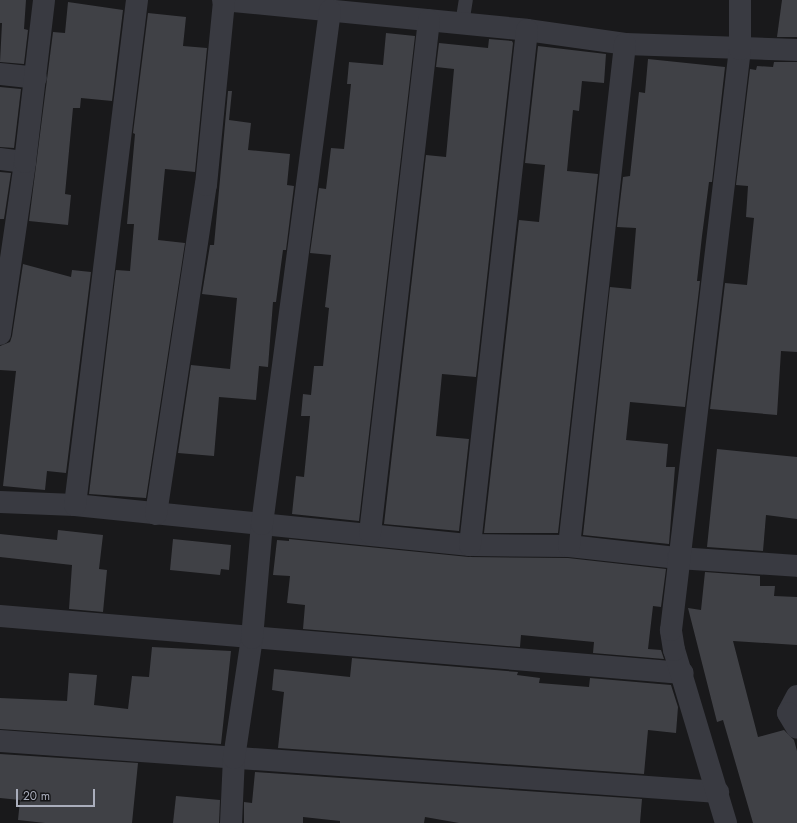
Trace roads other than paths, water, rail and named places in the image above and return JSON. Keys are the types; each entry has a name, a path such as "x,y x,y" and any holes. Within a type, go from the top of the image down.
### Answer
{"street":[{"path":"0,334 7,248 25,162 44,0"},
{"path":"75,505 137,0"},
{"path":"156,514 206,185 224,0 527,30 625,44 797,50"},
{"path":"726,823 683,673 674,650 671,630 678,558 740,49 740,0"},
{"path":"231,823 234,758 252,638 262,524 330,10"},
{"path":"370,533 429,20"},
{"path":"470,545 527,30"},
{"path":"569,546 625,44"},
{"path":"0,74 36,78"},
{"path":"0,159 25,162"},
{"path":"0,502 75,505 156,514 370,533 470,545 569,546 678,558 797,566"},
{"path":"0,616 683,673"},
{"path":"797,696 788,713 797,728"},
{"path":"0,741 718,792"}],"lane":[{"path":"462,24 466,0"}]}
